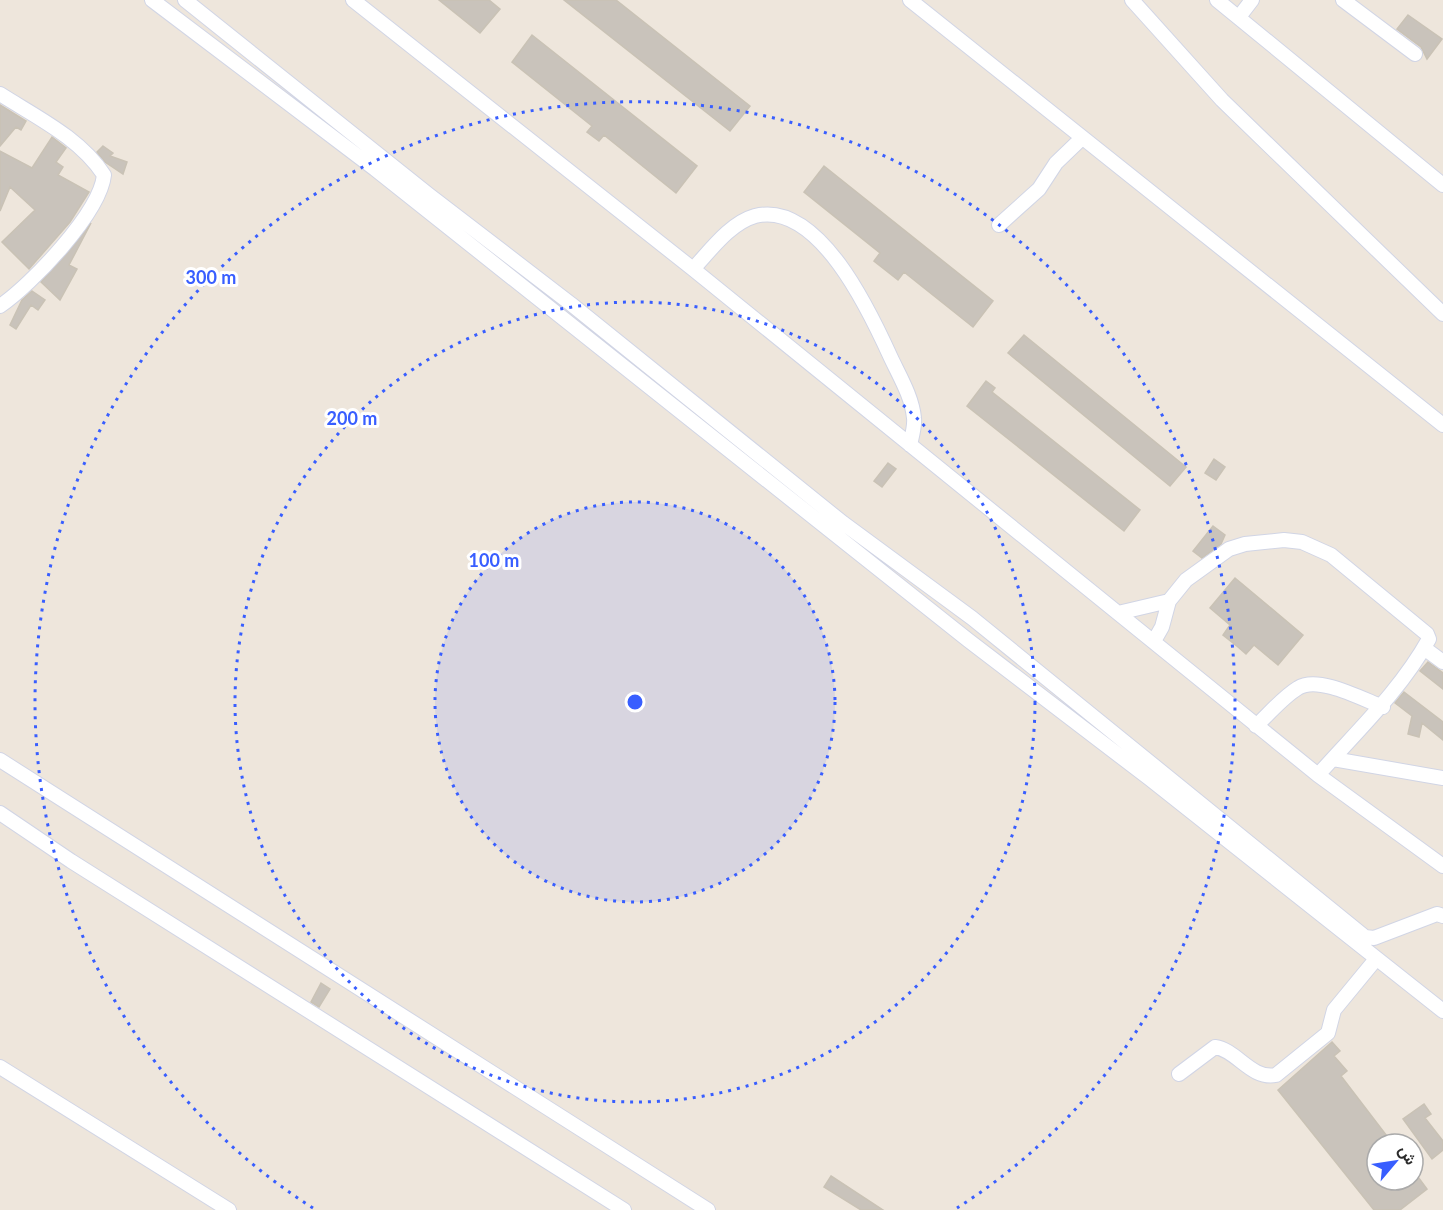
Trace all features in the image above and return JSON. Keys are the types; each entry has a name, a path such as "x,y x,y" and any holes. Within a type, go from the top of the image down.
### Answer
{"street":[{"path":"152,0 375,169 968,640 1150,779 1443,1011"},
{"path":"185,0 429,195 572,304 843,523 972,618 1365,937 1374,938 1437,914 1443,916"},
{"path":"353,0 693,269 1256,726 1318,775 1443,866"},
{"path":"910,0 1443,425"},
{"path":"1131,0 1222,100 1443,314"},
{"path":"1217,0 1443,185"},
{"path":"1239,17 1252,0"},
{"path":"1343,0 1415,54"},
{"path":"0,94 66,136 94,160 104,175 94,200 53,260 16,296 0,306"},
{"path":"999,225 1039,189 1056,164 1082,138"},
{"path":"693,269 739,224 755,216 770,215 789,221 813,234 850,278 884,343 911,402 915,420 910,445"},
{"path":"1154,641 1162,627 1169,601 1186,580 1229,549 1262,541 1302,542 1318,548 1348,567 1427,634 1429,639 1383,707 1361,726 1318,775"},
{"path":"1118,613 1169,601"},
{"path":"1424,648 1443,662"},
{"path":"1256,726 1298,688 1306,684 1326,684 1383,707"},
{"path":"1333,759 1443,778"},
{"path":"0,760 708,1210"},
{"path":"0,813 624,1210"},
{"path":"1179,1074 1215,1047 1256,1072 1268,1077 1276,1075 1328,1033 1334,1010 1376,959"},
{"path":"0,1066 229,1210"}],"building":[{"path":"439,0 489,0 500,9 480,33"},
{"path":"564,0 616,0 750,106 730,131"},
{"path":"1408,15 1442,39 1427,59 1421,47 1397,29"},
{"path":"532,35 697,166 676,193 604,135 599,141 587,132 592,126 512,62"},
{"path":"0,105 26,121 21,130 16,127 0,146"},
{"path":"52,137 66,148 56,162 63,167 58,175 89,192 70,222 29,269 2,242 35,210 10,187 0,211 0,151 32,168"},
{"path":"103,146 113,153 110,156 127,162 123,174 105,162 97,152"},
{"path":"824,166 993,301 973,327 904,272 898,280 874,261 880,253 804,192"},
{"path":"91,223 69,265 77,269 60,300 41,282"},
{"path":"32,291 45,300 38,310 31,305 16,329 10,325 22,300"},
{"path":"1024,335 1186,467 1170,486 1008,353"},
{"path":"986,381 995,388 992,392 1140,510 1124,531 967,406"},
{"path":"1214,459 1225,467 1216,480 1205,473"},
{"path":"888,463 896,469 882,487 874,481"},
{"path":"1213,526 1225,535 1221,544 1202,558 1193,551"},
{"path":"1235,578 1303,635 1278,665 1254,645 1246,654 1223,635 1230,625 1210,608"},
{"path":"1428,662 1443,673 1443,689 1420,671"},
{"path":"1404,692 1443,722 1443,740 1422,723 1419,737 1408,734 1412,716 1395,703"},
{"path":"321,983 330,989 319,1007 311,1002"},
{"path":"1332,1042 1340,1051 1334,1056 1347,1071 1341,1076 1384,1132 1365,1132 1365,1192 1423,1192 1400,1210 1374,1210 1278,1090"},
{"path":"1424,1104 1431,1114 1425,1118 1443,1141 1443,1150 1432,1159 1425,1149 1425,1132 1412,1132 1403,1119"},
{"path":"831,1176 883,1210 861,1210 824,1187"}]}
